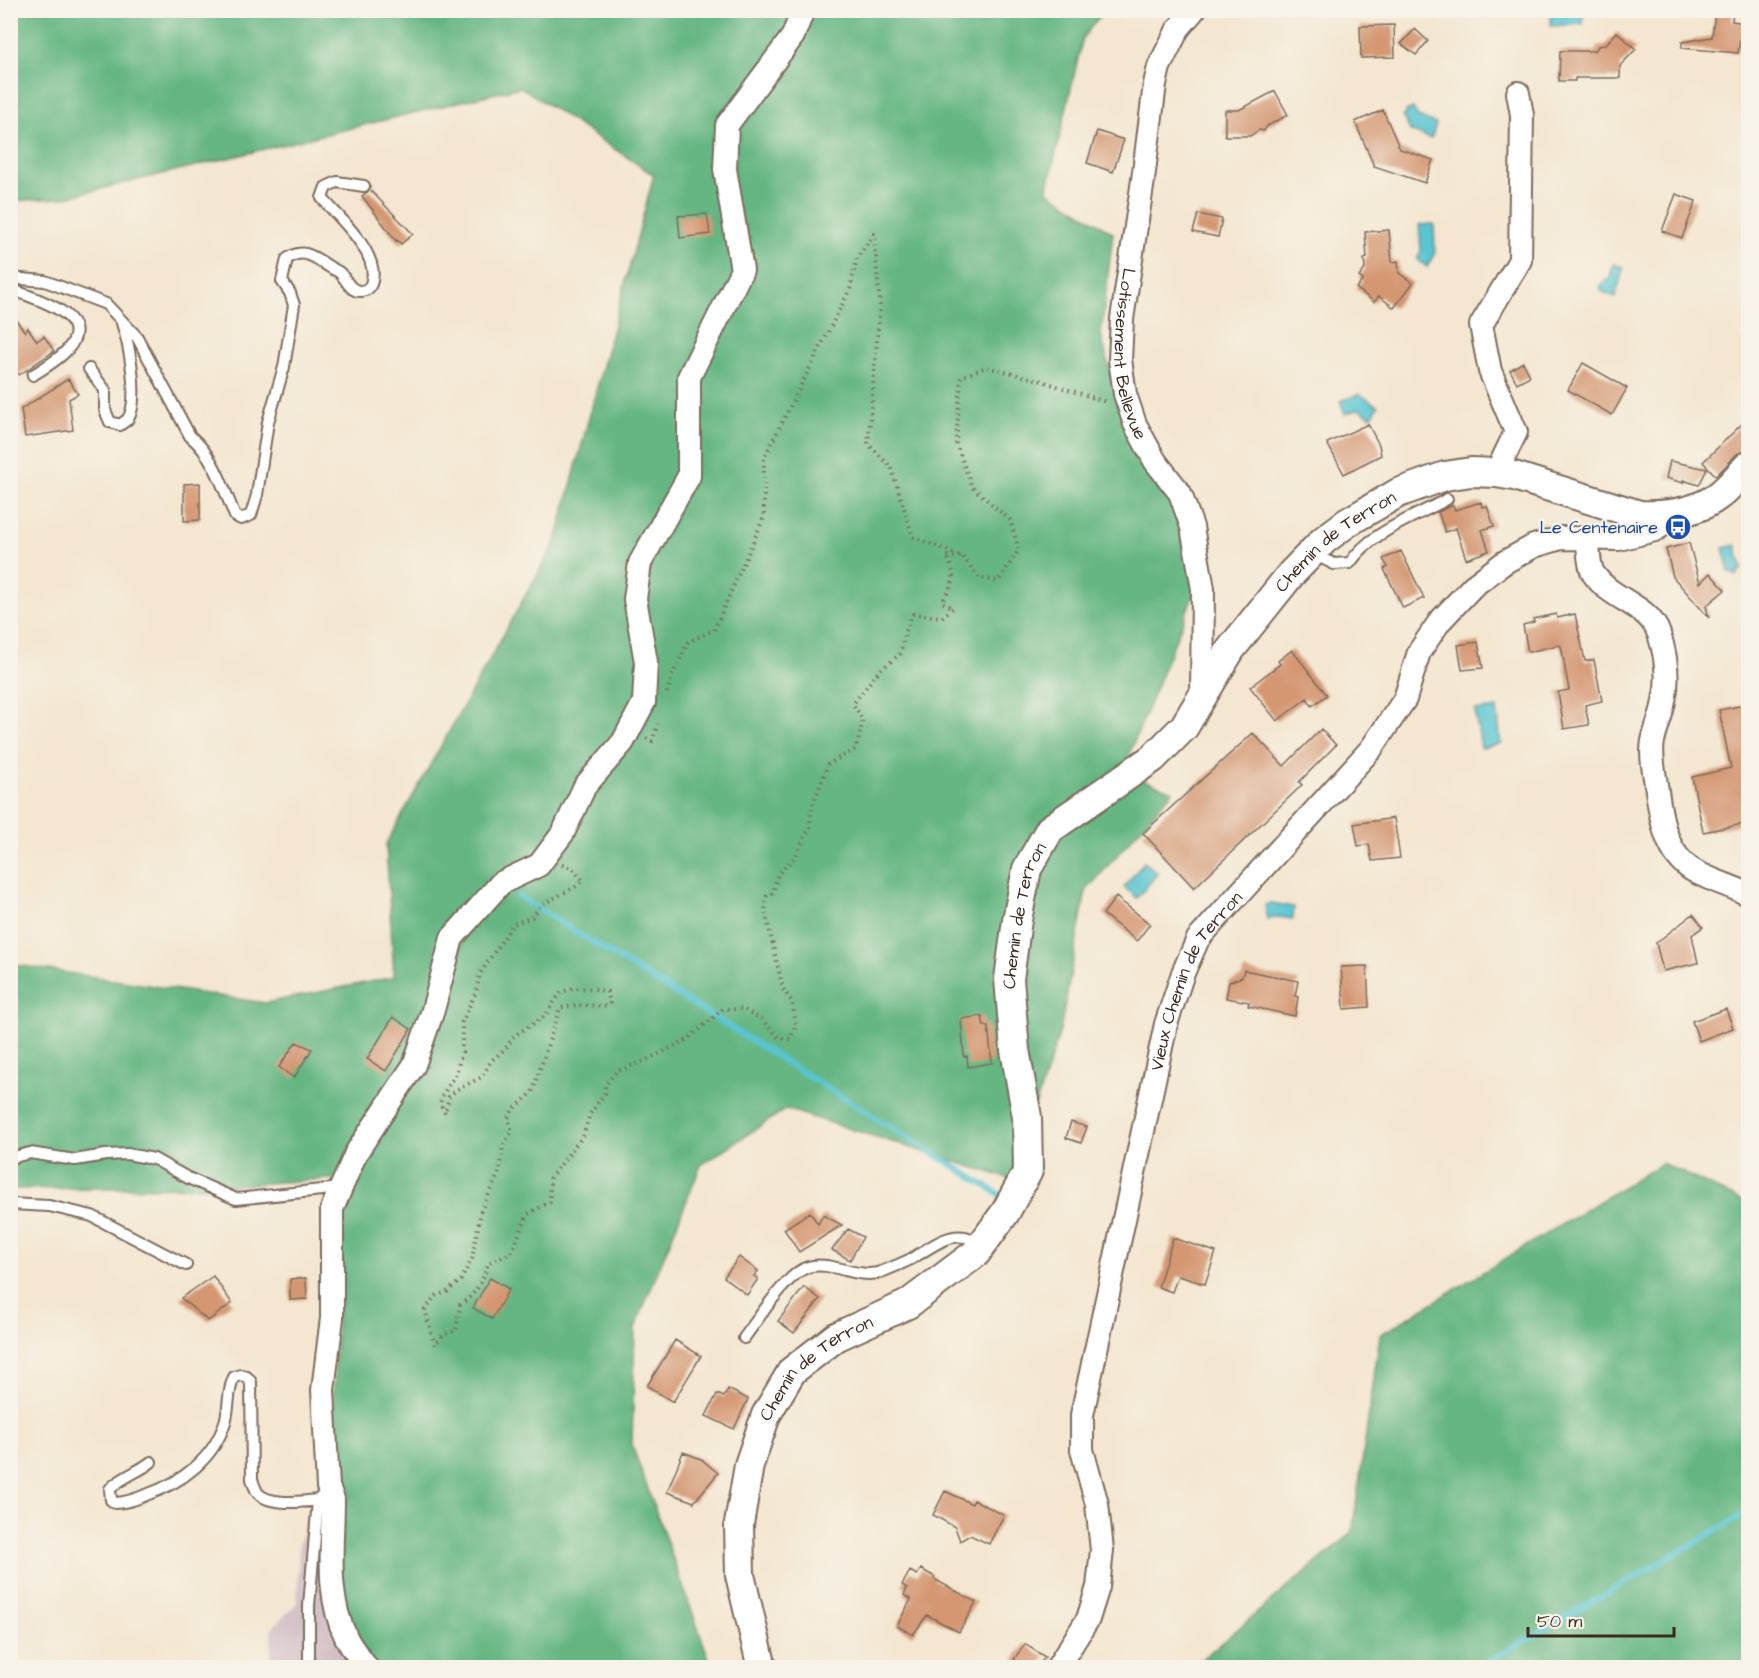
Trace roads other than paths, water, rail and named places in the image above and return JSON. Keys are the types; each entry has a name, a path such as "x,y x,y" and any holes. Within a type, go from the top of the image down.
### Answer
{"street":[{"path":"368,1668 346,1638 337,1614 332,1559 333,1499 323,1494 323,1390 332,1318 332,1209 356,1154 414,1065 433,1010 452,938 501,883 539,865 563,833 585,786 623,742 644,702 646,662 635,599 640,563 690,476 689,377 742,270 725,169 727,125 793,36 803,10"},
{"name":"Lotissement Bellevue","path":"1194,10 1178,29 1160,67 1155,84 1145,169 1122,319 1120,360 1125,394 1135,424 1155,461 1179,493 1192,527 1203,589 1202,696"},
{"path":"1496,473 1516,432 1490,371 1481,325 1520,260 1522,115 1518,93"},
{"name":"Chemin de Terron","path":"762,1668 740,1575 739,1524 748,1465 766,1414 792,1371 836,1337 908,1304 976,1253 1005,1213 1028,1171 1027,1117 1015,1050 1009,979 1027,868 1050,830 1153,758 1184,727 1231,649 1291,574 1324,540 1348,522 1398,492 1445,476 1471,472 1496,473 1514,476 1640,514 1660,516 1682,513 1718,496 1749,466"},
{"name":"Vieux Chemin de Terron","path":"1057,1668 1088,1619 1098,1587 1102,1550 1096,1504 1082,1450 1082,1415 1166,1024 1197,939 1371,749 1405,699 1419,652 1440,621 1473,586 1505,562 1534,546 1561,538 1619,539 1655,530 1682,513"},
{"path":"1587,537 1592,572 1614,595 1643,611 1652,620 1664,651 1667,675 1665,701 1653,742 1662,825 1678,858 1693,870 1749,894"}],"lane":[{"path":"10,278 45,281 106,304 137,337 190,436 212,461 235,516 240,519 246,518 251,514 257,495 268,422 278,394 294,305 282,281 287,260 292,255 308,254 338,271 357,291 369,288 372,283 372,265 365,248 322,198 326,187 337,182 364,186"},
{"path":"10,289 62,311 73,320 75,327 75,338 68,350 33,375"},
{"path":"89,369 105,390 105,410 110,422 120,425 127,419 131,405 133,370 121,320"},
{"path":"1312,553 1335,564 1350,563 1359,549 1386,531 1447,500"},
{"path":"10,1158 30,1152 75,1160 127,1155 154,1159 188,1178 236,1199 341,1188"},
{"path":"10,1204 50,1206 93,1216 186,1265"},
{"path":"744,1338 792,1276 808,1267 878,1273 956,1236 967,1237 982,1246"},
{"path":"151,1462 115,1484 110,1489 111,1500 115,1503 124,1503 160,1490 186,1476 205,1458 217,1441 225,1424 231,1383 234,1377 241,1375 248,1377 251,1383 252,1479 256,1491 262,1497 290,1503 323,1494 309,1606 309,1668"}],"water":[{"path":"1551,11 1583,11 1583,24 1551,26"},
{"path":"1413,108 1418,117 1436,124 1431,139 1410,131 1403,116 1407,114 1406,111"},
{"path":"1434,224 1435,252 1427,267 1417,259 1421,251 1419,225"},
{"path":"1613,264 1624,267 1615,297 1601,291 1600,285 1610,278"},
{"path":"1360,394 1378,406 1372,417 1359,409 1345,414 1340,401"},
{"path":"1736,545 1742,569 1737,576 1729,572 1723,548"},
{"path":"1497,708 1501,744 1481,748 1475,711"},
{"path":"1144,862 1158,873 1137,898 1124,887"},
{"path":"1272,903 1294,907 1293,919 1279,917 1267,919 1265,905"}],"waterway":[{"path":"518,896 1002,1196"},
{"path":"1477,1668 1748,1512"}],"place":[{"name":"Le Centenaire","path":"1678,527"}]}
